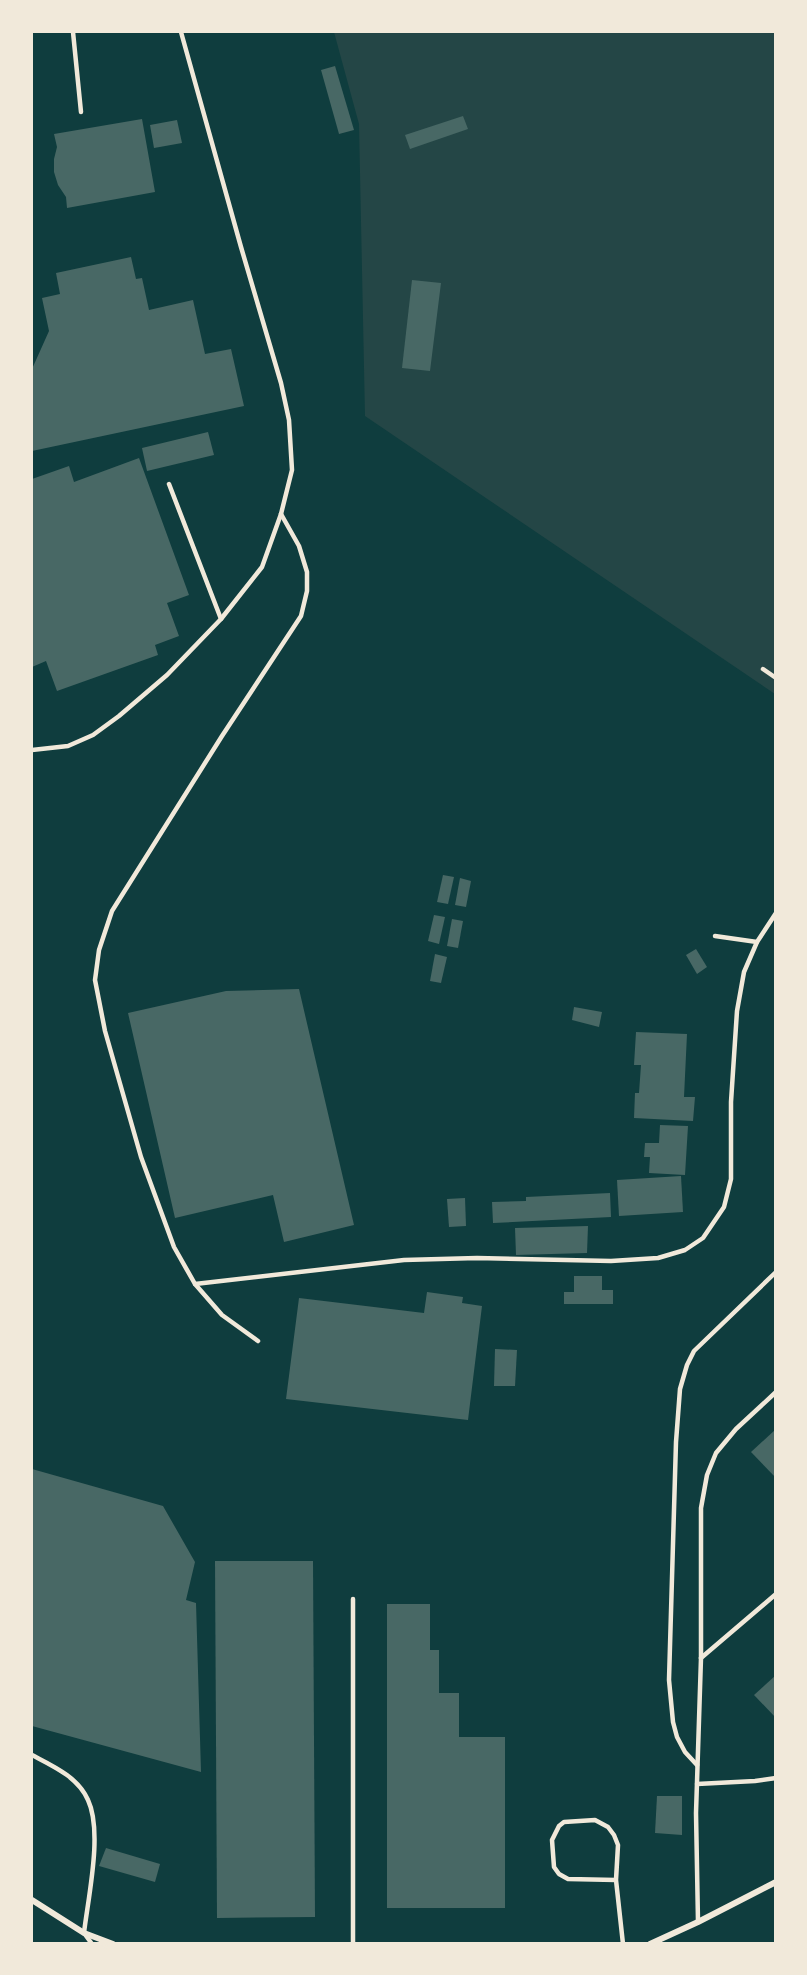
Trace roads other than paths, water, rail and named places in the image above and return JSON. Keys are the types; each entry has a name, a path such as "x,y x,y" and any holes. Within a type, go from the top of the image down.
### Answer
{"street":[{"path":"650,1944 776,1882"},
{"path":"32,1900 84,1933 113,1944"}],"lane":[{"path":"73,32 81,112"},
{"path":"32,750 68,746 93,735 167,675 221,619 262,567 281,514 292,470 289,420 281,383 181,32"},
{"path":"169,484 221,619"},
{"path":"258,1341 222,1316 195,1284 174,1247 141,1157 105,1031 95,980 99,950 112,911 301,616 307,591 307,572 299,546 281,514"},
{"path":"763,669 776,678"},
{"path":"195,1284 404,1260 477,1258 611,1262 658,1258 685,1250 703,1238 724,1208 732,1179 732,1082 737,1011 744,972 757,942 776,912"},
{"path":"716,936 757,942"},
{"path":"697,1765 685,1752 677,1737 673,1722 669,1680 675,1453 680,1389 694,1351 776,1272"},
{"path":"698,1922 697,1765 701,1658 701,1508 707,1476 716,1453 736,1429 776,1392"},
{"path":"701,1658 776,1594"},
{"path":"353,1599 353,1944"},
{"path":"32,1755 62,1771 76,1783 88,1800 94,1821 94,1846 84,1933 92,1944"},
{"path":"697,1784 776,1778"},
{"path":"616,1880 568,1878 559,1874 554,1867 552,1840 559,1826 564,1822 595,1820 608,1827 614,1835 618,1845 616,1880 623,1944"}]}
